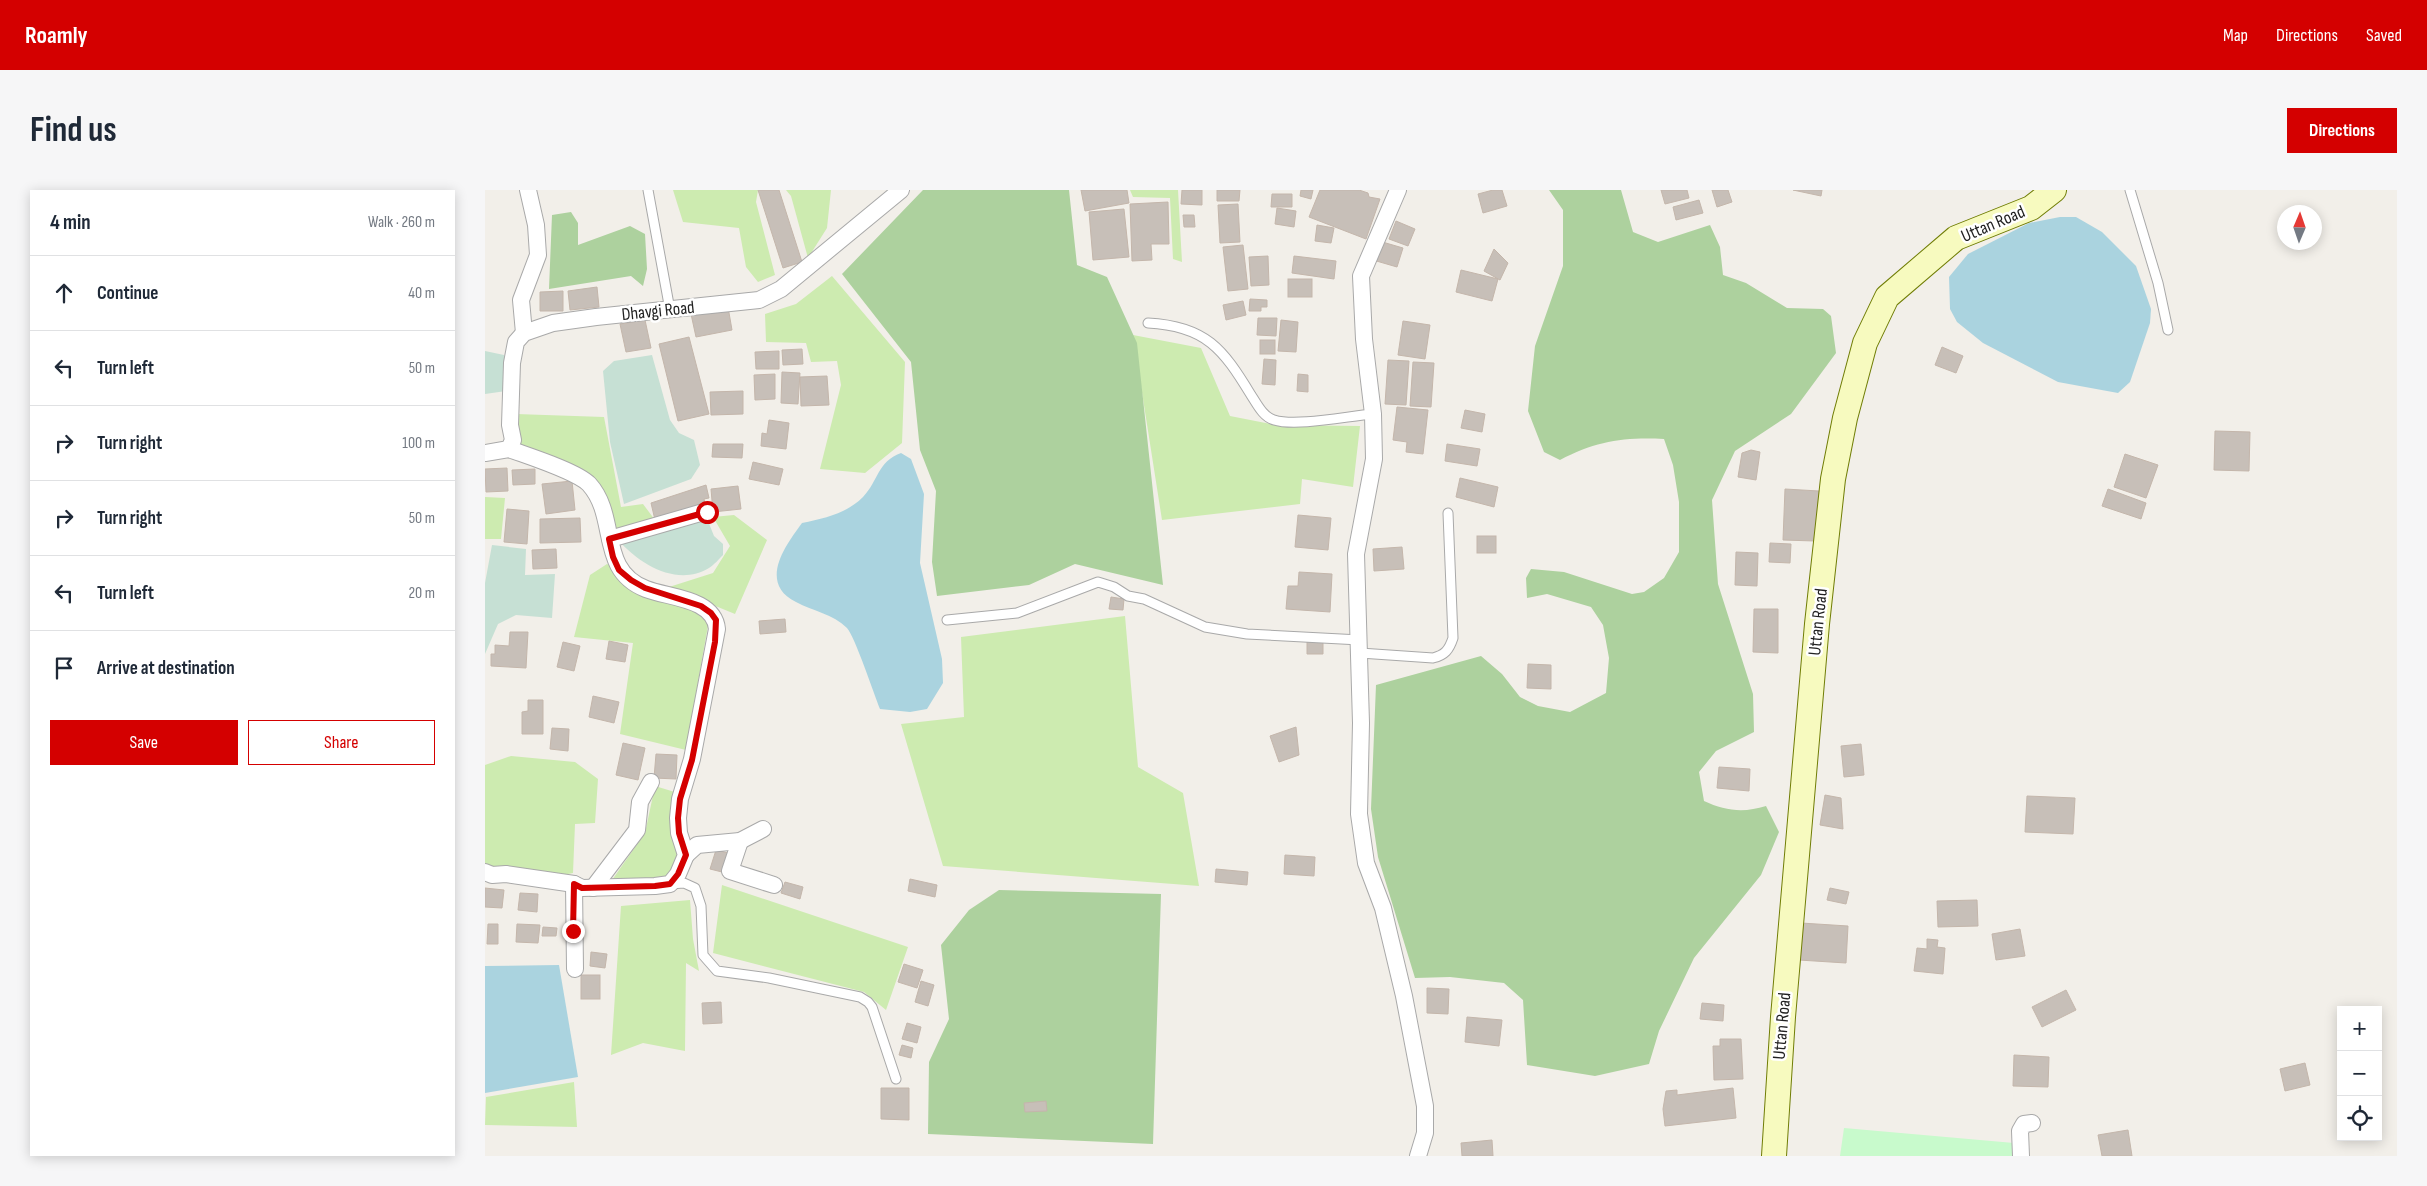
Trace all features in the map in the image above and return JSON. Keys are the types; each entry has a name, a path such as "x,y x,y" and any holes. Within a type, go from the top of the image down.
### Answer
{"main road":[{"name":"Uttan Road","path":"1774,1156 1783,1017 1820,595 1833,478 1845,418 1865,343 1887,298 1956,238 2031,208 2054,190"}],"street":[{"path":"509,449 513,440 509,425 512,363 516,342 523,333 521,300 538,255 536,225 528,190"},
{"name":"Dhavgi Road","path":"523,333 561,322 759,300 781,290 901,190"},
{"path":"1398,190 1361,276 1364,339 1373,414 1373,459 1356,554 1360,646 1359,814 1366,863 1383,908 1404,996 1425,1106 1425,1133 1419,1156"},
{"path":"485,453 509,449 581,477 598,496 604,509 613,557 619,570 645,588 701,606 711,613 716,620 715,642 692,760 680,799 678,826 686,855"},
{"path":"609,539 707,512"},
{"path":"593,888 637,830 640,802 651,782"},
{"path":"485,872 492,875 506,874 574,884 582,888 670,884 678,874 686,855 697,846 740,842 763,830"},
{"path":"740,842 730,870 774,885"},
{"path":"574,884 575,969"},
{"path":"2021,1156 2020,1131 2024,1124 2032,1123"}],"lane":[{"path":"648,190 670,310"},
{"path":"2129,190 2158,283 2167,330"},
{"path":"1148,323 1172,324 1197,334 1216,346 1235,369 1261,410 1272,420 1287,423 1373,414"},
{"path":"947,620 1017,613 1098,582 1114,587 1128,596 1144,599 1205,627 1360,646 1433,658 1441,656 1449,648 1453,638 1448,513"},
{"path":"670,884 684,883 695,888 701,906 703,955 717,971 769,978 860,997 868,1002 876,1017 896,1079"}],"green space":[{"path":"673,190 758,190 756,202 775,275 758,282 746,267 739,228 683,222"},
{"path":"786,190 831,190 827,228 808,258 791,196"},
{"path":"923,190 1069,190 1077,265 1107,277 1137,343 1163,585 1075,564 1029,585 937,596 932,562 936,491 920,450 911,362 842,274"},
{"path":"1130,190 1178,190 1182,262 1173,259 1170,198 1133,197"},
{"path":"1549,190 1621,190 1633,232 1658,242 1710,225 1720,247 1723,275 1746,283 1787,308 1823,309 1831,316 1836,353 1791,414 1735,451 1712,500 1718,584 1753,694 1754,732 1716,751 1699,772 1704,801 1719,807 1735,810 1750,810 1766,806 1779,832 1761,875 1694,958 1659,1031 1649,1064 1595,1076 1527,1065 1523,1000 1504,983 1450,977 1415,978 1378,857 1371,809 1376,685 1481,656 1502,674 1520,697 1538,706 1570,712 1606,693 1609,658 1603,625 1591,607 1547,594 1527,598 1526,578 1531,569 1564,572 1632,594 1644,592 1664,578 1679,552 1679,502 1673,465 1664,439 1636,439 1598,444 1560,460 1544,452 1528,411 1535,346 1563,266 1563,210"},
{"path":"571,212 578,223 578,245 630,226 645,234 647,269 643,286 631,276 549,289 552,215"},
{"path":"832,276 905,362 902,443 865,473 820,469 841,385 837,361 811,362 806,343 766,342 765,314 796,304"},
{"path":"1133,335 1201,348 1230,416 1276,425 1360,426 1353,487 1302,479 1300,504 1162,520"},
{"path":"485,351 504,355 506,391 485,394"},
{"path":"652,355 670,420 679,433 694,440 700,465 691,479 624,504 610,442 603,371 614,361"},
{"path":"516,414 604,417 621,507 643,504 655,520 616,530 595,480 520,445"},
{"path":"485,497 505,498 501,539 485,539"},
{"path":"734,515 767,540 735,614 669,587 713,573 730,546 713,517"},
{"path":"706,516 714,536 723,544 723,555 711,567 697,573 685,575 661,571 638,558 620,542"},
{"path":"492,545 526,549 525,575 555,574 552,618 516,615 498,624 485,654 485,583"},
{"path":"607,564 709,620 686,750 620,734 633,643 574,637 590,575"},
{"path":"1125,616 1138,767 1183,793 1199,886 943,866 901,724 964,717 961,637"},
{"path":"511,756 575,762 598,779 595,823 575,824 573,873 544,879 485,870 485,765"},
{"path":"655,786 678,793 680,852 667,879 612,880 645,833"},
{"path":"722,885 908,947 886,1010 864,992 713,953"},
{"path":"999,890 1161,894 1153,1144 928,1134 929,1062 949,1019 941,945 969,910"},
{"path":"690,900 693,939 699,971 686,963 685,1051 643,1043 611,1055 621,906"},
{"path":"574,1082 577,1127 485,1125 486,1097"},
{"path":"1844,1128 2014,1143 2013,1156 1840,1156"}],"water":[{"path":"2060,217 2076,217 2102,232 2136,266 2151,309 2150,323 2130,382 2118,393 2058,382 1983,343 1957,322 1950,309 1949,277 1968,254 2029,223"},
{"path":"901,453 911,459 924,494 920,563 942,659 943,683 927,709 910,712 880,709 847,628 836,619 796,602 785,594 779,585 777,575 778,564 783,553 802,523 850,508 868,491 887,461"},
{"path":"559,965 578,1077 485,1093 485,966"}],"building":[{"path":"758,190 779,190 802,262 783,268"},
{"path":"1081,190 1127,190 1129,203 1085,211"},
{"path":"1182,190 1202,190 1202,205 1181,204"},
{"path":"1217,190 1240,190 1239,201 1217,201"},
{"path":"1301,190 1313,190 1311,199 1300,196"},
{"path":"1320,190 1359,190 1368,193 1369,197 1380,199 1366,239 1309,217"},
{"path":"1502,190 1507,206 1483,213 1478,194"},
{"path":"1661,190 1687,190 1689,198 1665,204"},
{"path":"1712,190 1728,190 1732,202 1717,207"},
{"path":"1793,190 1822,190 1821,196"},
{"path":"1272,194 1292,194 1292,207 1271,207"},
{"path":"1699,200 1703,213 1676,220 1673,207"},
{"path":"1168,202 1169,244 1151,244 1152,260 1132,261 1130,204"},
{"path":"1238,204 1240,242 1220,243 1218,205"},
{"path":"1277,208 1296,211 1294,227 1275,224"},
{"path":"1124,209 1129,257 1093,260 1089,212"},
{"path":"1183,215 1194,215 1195,227 1184,227"},
{"path":"1396,221 1415,229 1408,246 1389,239"},
{"path":"1317,225 1334,228 1331,243 1315,241"},
{"path":"1379,241 1403,248 1397,267 1373,260"},
{"path":"1243,245 1248,289 1228,291 1223,247"},
{"path":"1494,249 1508,263 1500,280 1484,271"},
{"path":"1268,256 1269,285 1251,286 1249,257"},
{"path":"1294,256 1336,261 1334,279 1292,273"},
{"path":"1461,270 1498,279 1492,301 1456,292"},
{"path":"1288,279 1312,279 1312,297 1288,297"},
{"path":"597,287 599,307 570,310 568,291"},
{"path":"563,291 563,311 540,311 540,292"},
{"path":"1250,299 1267,300 1267,307 1261,307 1261,311 1249,311"},
{"path":"1243,301 1246,315 1226,320 1223,305"},
{"path":"728,307 732,330 696,337 691,314"},
{"path":"1258,318 1277,318 1276,336 1257,335"},
{"path":"645,320 651,348 626,352 620,324"},
{"path":"1281,320 1298,322 1296,352 1278,351"},
{"path":"1403,321 1430,325 1425,359 1398,355"},
{"path":"689,337 709,414 678,421 659,344"},
{"path":"1260,340 1275,340 1275,354 1260,354"},
{"path":"1942,347 1963,356 1956,373 1935,365"},
{"path":"802,349 803,364 783,365 782,350"},
{"path":"779,351 779,369 756,369 755,352"},
{"path":"1264,359 1276,360 1275,385 1262,384"},
{"path":"1388,360 1409,361 1406,405 1385,404"},
{"path":"1413,362 1434,363 1431,407 1410,406"},
{"path":"782,372 800,373 798,404 781,403"},
{"path":"775,374 775,399 755,400 754,375"},
{"path":"1298,374 1308,375 1308,392 1297,391"},
{"path":"827,376 829,405 801,406 800,377"},
{"path":"743,391 743,414 711,415 710,392"},
{"path":"1397,407 1428,410 1423,454 1406,452 1407,442 1393,440"},
{"path":"1465,410 1485,414 1482,432 1461,428"},
{"path":"769,420 789,423 786,449 761,446 762,433 767,434"},
{"path":"2215,431 2250,432 2249,471 2214,470"},
{"path":"713,444 743,444 742,458 712,457"},
{"path":"1447,444 1480,449 1477,466 1445,461"},
{"path":"1751,450 1760,452 1756,480 1738,477 1742,453"},
{"path":"2125,454 2158,465 2146,498 2114,487"},
{"path":"753,462 783,469 779,485 749,479"},
{"path":"507,468 508,491 486,492 485,469"},
{"path":"535,469 535,484 513,485 512,470"},
{"path":"1460,478 1498,487 1494,507 1456,497"},
{"path":"572,481 575,510 546,514 542,484"},
{"path":"706,485 709,498 704,499 706,508 655,520 651,503"},
{"path":"738,486 741,509 713,512 711,489"},
{"path":"1785,489 1819,491 1815,541 1783,540"},
{"path":"2108,489 2146,503 2141,519 2102,506"},
{"path":"507,509 529,511 527,544 504,542"},
{"path":"1298,515 1331,518 1328,550 1295,547"},
{"path":"580,518 581,542 540,543 540,519"},
{"path":"1477,536 1496,536 1496,553 1477,553"},
{"path":"1770,543 1791,544 1790,563 1769,562"},
{"path":"1402,547 1404,569 1374,571 1373,549"},
{"path":"556,549 557,568 533,569 532,550"},
{"path":"1736,552 1758,553 1757,586 1735,585"},
{"path":"1299,572 1332,574 1330,612 1286,609 1288,586 1298,586"},
{"path":"1111,597 1124,599 1123,610 1109,609"},
{"path":"1754,609 1778,609 1778,653 1753,652"},
{"path":"785,619 786,632 760,634 759,621"},
{"path":"510,632 528,632 526,668 491,666 491,654 495,654 495,645 509,646"},
{"path":"1307,639 1323,640 1323,654 1307,654"},
{"path":"609,641 628,645 625,662 606,659"},
{"path":"563,642 580,646 574,671 557,667"},
{"path":"1528,664 1551,665 1551,689 1527,688"},
{"path":"593,696 619,702 614,723 589,717"},
{"path":"528,700 543,700 543,734 522,734 522,712 528,711"},
{"path":"1296,727 1299,755 1279,762 1270,736"},
{"path":"552,728 569,729 568,751 550,749"},
{"path":"623,743 645,748 638,780 616,775"},
{"path":"1861,744 1864,775 1844,777 1841,746"},
{"path":"656,754 677,755 676,779 654,778"},
{"path":"1719,767 1750,769 1749,791 1717,788"},
{"path":"1825,795 1841,798 1843,829 1820,825"},
{"path":"2027,796 2075,798 2073,834 2025,832"},
{"path":"716,850 728,853 722,872 710,869"},
{"path":"1285,855 1315,857 1314,876 1284,874"},
{"path":"1216,869 1248,872 1247,885 1215,882"},
{"path":"910,879 937,885 935,897 908,891"},
{"path":"785,882 803,887 800,899 781,893"},
{"path":"485,888 504,890 502,908 485,907"},
{"path":"1830,888 1849,892 1846,904 1827,900"},
{"path":"520,893 538,894 537,912 518,910"},
{"path":"1977,900 1978,926 1938,927 1937,901"},
{"path":"1801,923 1848,926 1846,963 1799,960"},
{"path":"488,924 498,924 498,944 487,944"},
{"path":"517,924 540,925 538,943 516,942"},
{"path":"543,927 557,928 556,936 542,936"},
{"path":"2020,929 2025,956 1996,960 1992,934"},
{"path":"1927,939 1938,940 1937,947 1945,948 1943,974 1914,971 1917,948 1927,949"},
{"path":"591,952 607,954 605,968 590,966"},
{"path":"904,964 923,970 917,988 898,982"},
{"path":"581,975 600,975 600,999 581,999"},
{"path":"921,981 934,985 928,1006 915,1002"},
{"path":"1427,988 1449,989 1448,1014 1427,1013"},
{"path":"2066,990 2076,1010 2042,1027 2032,1007"},
{"path":"721,1002 722,1023 703,1024 702,1003"},
{"path":"1702,1003 1724,1005 1723,1021 1700,1019"},
{"path":"1467,1017 1502,1020 1499,1046 1465,1042"},
{"path":"907,1023 921,1027 917,1043 902,1039"},
{"path":"1720,1039 1741,1039 1743,1079 1714,1080 1713,1046 1720,1046"},
{"path":"902,1045 913,1048 911,1058 899,1055"},
{"path":"2014,1055 2049,1057 2048,1087 2013,1086"},
{"path":"2305,1063 2310,1085 2285,1091 2280,1069"},
{"path":"881,1088 909,1088 909,1120 881,1119"},
{"path":"1733,1088 1736,1118 1665,1126 1663,1109 1666,1091 1677,1090 1677,1095"},
{"path":"1046,1101 1047,1111 1025,1112 1024,1103"},
{"path":"2128,1130 2132,1156 2102,1156 2098,1135"},
{"path":"1492,1140 1493,1156 1462,1156 1461,1143"}],"route":[{"path":"573,931 574,884 582,888 655,886 670,884 678,874 686,855 679,833 680,799 692,760 717,628 716,620 711,613 701,606 645,588 631,580 619,570 613,557 609,539 707,512"}]}
